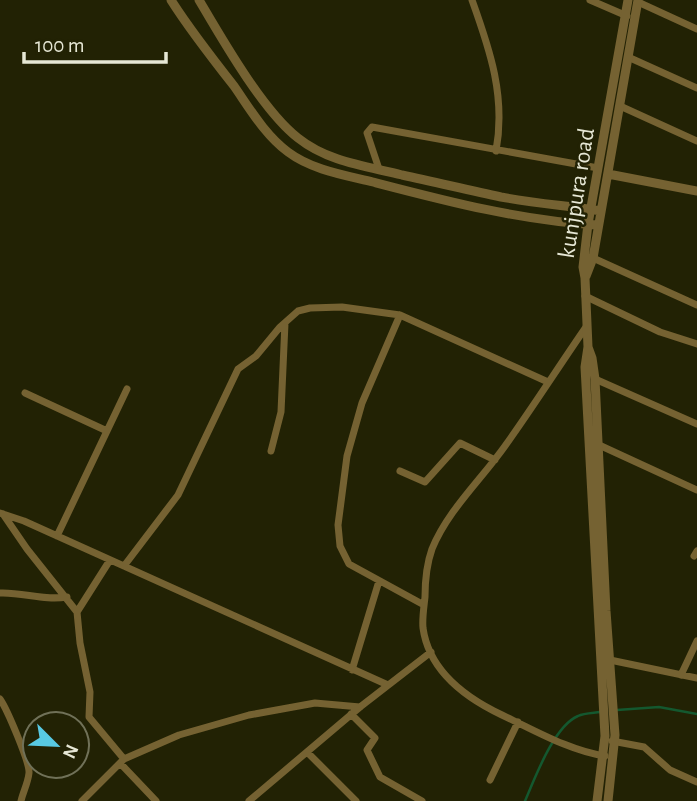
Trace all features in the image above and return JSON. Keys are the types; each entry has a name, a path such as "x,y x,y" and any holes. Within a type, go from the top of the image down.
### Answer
{"street":[{"path":"171,0 187,26 264,129 285,150 300,160 344,176 430,198 598,225"},
{"path":"199,0 260,95 296,137 312,148 335,159 503,197 601,211"},
{"path":"472,0 492,57 498,87 500,129 496,150"},
{"path":"590,0 635,19"},
{"path":"635,1 697,29"},
{"name":"kunjpura road","path":"585,278 583,267 590,210 625,15 635,1"},
{"name":"kunjpura road","path":"585,278 593,258 635,19 635,1"},
{"path":"628,57 697,89"},
{"path":"620,106 697,141"},
{"path":"379,169 368,140 367,133 372,127 598,168"},
{"path":"608,174 697,191"},
{"path":"593,258 697,304"},
{"path":"585,278 588,347 585,367 597,612 608,685"},
{"path":"584,296 660,332 697,344"},
{"path":"124,566 178,495 238,369 260,353 298,311 342,307 400,315 548,382"},
{"path":"400,315 362,403 347,456 338,525 340,546 349,564 424,606"},
{"path":"271,452 281,412 285,323"},
{"path":"586,327 495,460 451,516 431,551 423,628 430,652 442,672 478,703 591,754 608,757"},
{"path":"588,347 595,379 610,660 609,801"},
{"path":"595,379 697,424"},
{"path":"57,536 127,390"},
{"path":"25,393 107,431"},
{"path":"400,471 425,482 430,480 460,443 495,460"},
{"path":"598,446 697,490"},
{"path":"1,514 57,536 388,685"},
{"path":"1,514 26,550 77,612 90,692 89,717 156,801"},
{"path":"77,612 110,560"},
{"path":"352,670 379,581"},
{"path":"0,593 22,593 47,598 67,597"},
{"path":"681,675 697,641"},
{"path":"249,801 430,652"},
{"path":"610,660 697,678"},
{"path":"0,699 11,717 29,765 21,801"},
{"path":"82,801 122,761 179,735 270,710 315,703 360,707"},
{"path":"351,715 375,738 367,750 380,777 422,801"},
{"path":"490,780 517,722"},
{"path":"609,738 644,747 670,770 697,782"},
{"path":"307,752 356,801"},
{"path":"597,801 608,757"}],"waterway":[{"path":"617,710 659,707 697,714"},
{"path":"525,801 546,754 561,730 578,716 600,712"}]}
